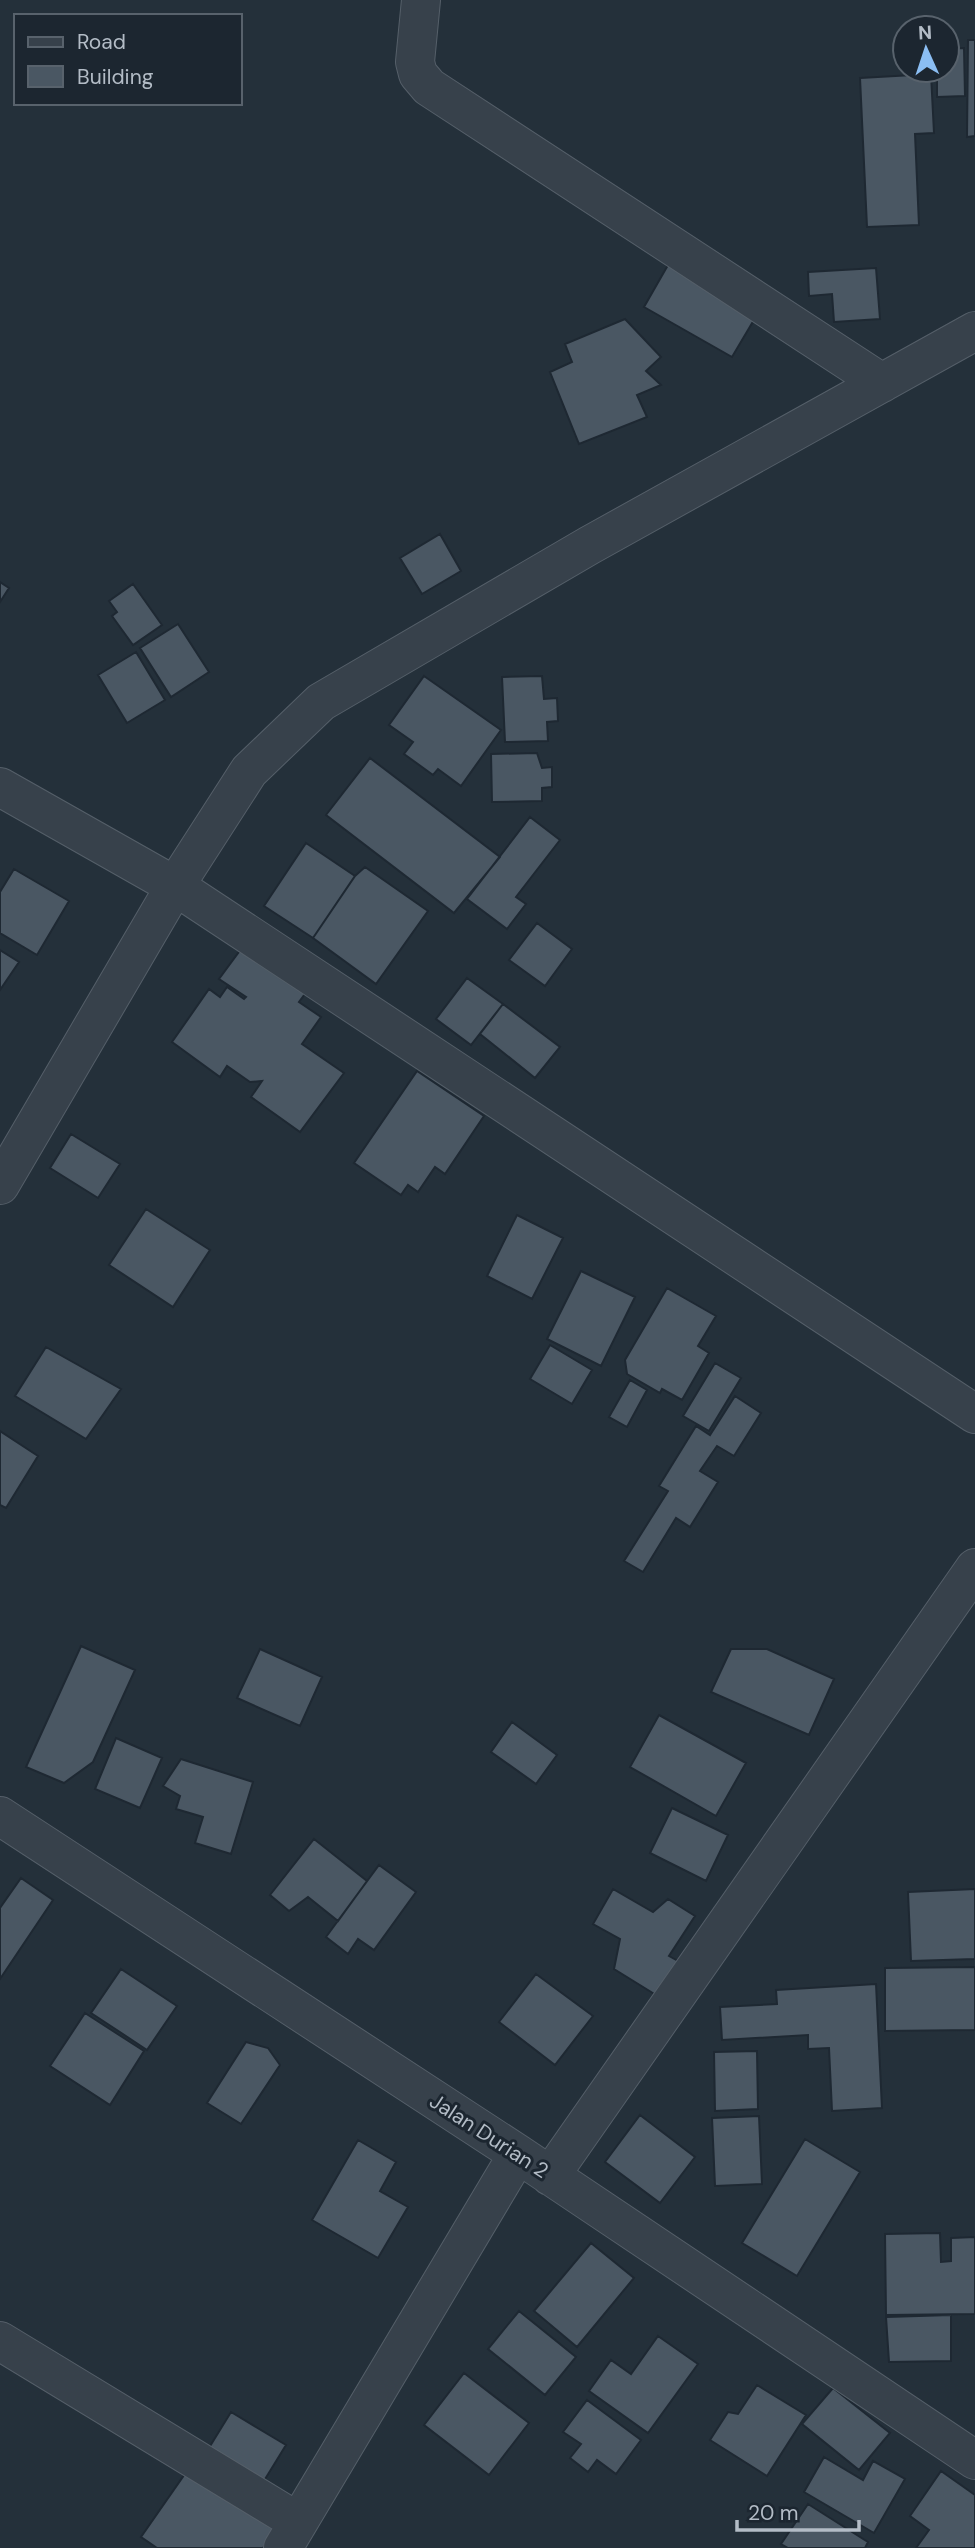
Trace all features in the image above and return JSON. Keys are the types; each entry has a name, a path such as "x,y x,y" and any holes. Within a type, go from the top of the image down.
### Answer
{"street":[{"path":"421,0 415,62 418,74 429,87 882,383"},
{"path":"0,1185 175,886 249,771 321,702 590,544 972,336"},
{"path":"0,787 175,886 975,1415"},
{"path":"550,2176 975,1568"},
{"name":"Jalan Durian 2","path":"0,1816 518,2154 975,2460"},
{"path":"0,2341 290,2535 518,2154"}],"building":[{"path":"968,40 975,40 975,136 967,137"},
{"path":"961,48 964,48 965,96 937,97 937,84 961,84"},
{"path":"891,76 891,84 932,84 934,133 915,134 919,225 867,227 860,78"},
{"path":"672,258 761,308 732,357 644,307"},
{"path":"876,268 880,319 834,322 832,294 809,296 808,272"},
{"path":"625,319 661,357 646,371 661,385 637,395 647,417 579,444 550,372 572,362 565,344"},
{"path":"440,534 461,571 422,594 400,558"},
{"path":"0,582 9,588 0,602"},
{"path":"133,584 162,625 133,645 112,616 117,612 109,601"},
{"path":"178,624 209,672 171,697 140,648"},
{"path":"136,652 165,700 127,723 98,675"},
{"path":"424,676 501,730 461,786 438,769 433,775 404,754 413,742 389,725"},
{"path":"542,676 544,699 557,698 558,721 547,722 548,741 505,742 502,677"},
{"path":"537,753 542,768 552,767 552,787 542,788 542,801 492,802 491,754"},
{"path":"370,758 500,857 454,913 326,815"},
{"path":"530,817 560,840 516,897 526,904 507,929 467,899"},
{"path":"306,843 355,876 313,938 264,906"},
{"path":"365,867 428,911 376,984 313,938 355,876"},
{"path":"14,869 69,901 37,955 0,933 0,892"},
{"path":"537,923 572,949 545,986 509,960"},
{"path":"247,941 310,987 299,1002 321,1017 302,1044 344,1073 300,1132 251,1097 262,1081 250,1082 227,1066 220,1077 172,1042 209,989 220,997 227,987 244,999 246,997 219,979"},
{"path":"0,950 19,962 0,990"},
{"path":"467,978 503,1004 471,1045 436,1019"},
{"path":"503,1004 560,1047 535,1078 480,1034"},
{"path":"417,1071 484,1116 445,1174 435,1167 418,1192 408,1185 401,1195 354,1163"},
{"path":"71,1134 120,1164 98,1198 50,1168"},
{"path":"146,1209 210,1250 173,1307 109,1265"},
{"path":"517,1215 563,1238 532,1299 487,1276"},
{"path":"581,1271 635,1297 601,1366 547,1339"},
{"path":"667,1288 716,1316 698,1346 709,1353 682,1400 662,1389 660,1393 627,1374 625,1360"},
{"path":"550,1345 592,1370 572,1404 530,1379"},
{"path":"46,1347 121,1389 86,1439 15,1396"},
{"path":"715,1363 741,1378 709,1431 683,1416"},
{"path":"630,1380 647,1390 627,1427 609,1417"},
{"path":"735,1396 761,1413 734,1456 717,1446 700,1471 718,1482 690,1527 676,1518 643,1572 624,1561 668,1491 659,1486 696,1426 710,1435"},
{"path":"0,1431 38,1456 6,1508 0,1505"},
{"path":"81,1646 135,1670 93,1762 64,1783 26,1767"},
{"path":"260,1649 322,1677 300,1726 237,1698"},
{"path":"731,1649 767,1649 834,1679 809,1735 711,1692"},
{"path":"659,1715 746,1763 716,1816 630,1767"},
{"path":"512,1722 557,1755 536,1784 491,1752"},
{"path":"116,1738 162,1758 140,1808 95,1789"},
{"path":"181,1759 253,1782 231,1854 195,1843 203,1817 176,1809 180,1796 163,1786"},
{"path":"672,1808 728,1835 706,1881 650,1853"},
{"path":"314,1839 367,1881 338,1921 308,1897 289,1911 270,1895"},
{"path":"379,1865 416,1892 374,1950 358,1939 348,1954 326,1937"},
{"path":"21,1878 53,1900 0,1979 0,1908"},
{"path":"613,1889 653,1912 668,1899 695,1916 669,1956 678,1961 656,1995 614,1969 620,1939 593,1924"},
{"path":"975,1889 975,1959 911,1961 908,1892"},
{"path":"975,1967 975,2030 885,2031 885,1968"},
{"path":"121,1969 177,2006 147,2050 91,2013"},
{"path":"536,1974 593,2016 555,2065 499,2022"},
{"path":"876,1984 882,2108 832,2111 829,2048 808,2049 808,2035 722,2040 720,2007 777,2004 776,1990"},
{"path":"85,2013 144,2051 110,2105 50,2066"},
{"path":"246,2042 268,2048 280,2065 241,2124 207,2103"},
{"path":"757,2051 758,2109 715,2111 714,2052"},
{"path":"640,2115 695,2157 660,2203 605,2162"},
{"path":"759,2116 762,2184 715,2186 712,2118"},
{"path":"805,2139 860,2172 797,2276 742,2243"},
{"path":"358,2140 396,2162 380,2191 408,2207 378,2258 312,2220"},
{"path":"940,2233 941,2262 951,2261 951,2238 975,2237 975,2314 886,2315 885,2234"},
{"path":"591,2243 634,2278 577,2347 534,2311"},
{"path":"519,2311 576,2357 545,2395 488,2349"},
{"path":"951,2315 951,2361 889,2362 886,2317"},
{"path":"658,2336 698,2364 648,2433 589,2391 611,2360 631,2374"},
{"path":"464,2373 529,2423 489,2475 424,2425"},
{"path":"757,2385 806,2415 767,2476 710,2440 728,2412 738,2414"},
{"path":"833,2388 890,2433 859,2470 802,2424"},
{"path":"587,2400 641,2440 616,2474 597,2460 588,2472 570,2458 581,2444 563,2432"},
{"path":"231,2412 286,2445 259,2489 204,2456"},
{"path":"824,2457 863,2480 873,2461 905,2479 874,2533 804,2492"},
{"path":"187,2471 275,2530 263,2548 157,2548 141,2537"},
{"path":"941,2471 975,2495 975,2548 916,2548 929,2530 910,2516"},
{"path":"808,2504 868,2542 865,2548 788,2548 781,2544"}]}
